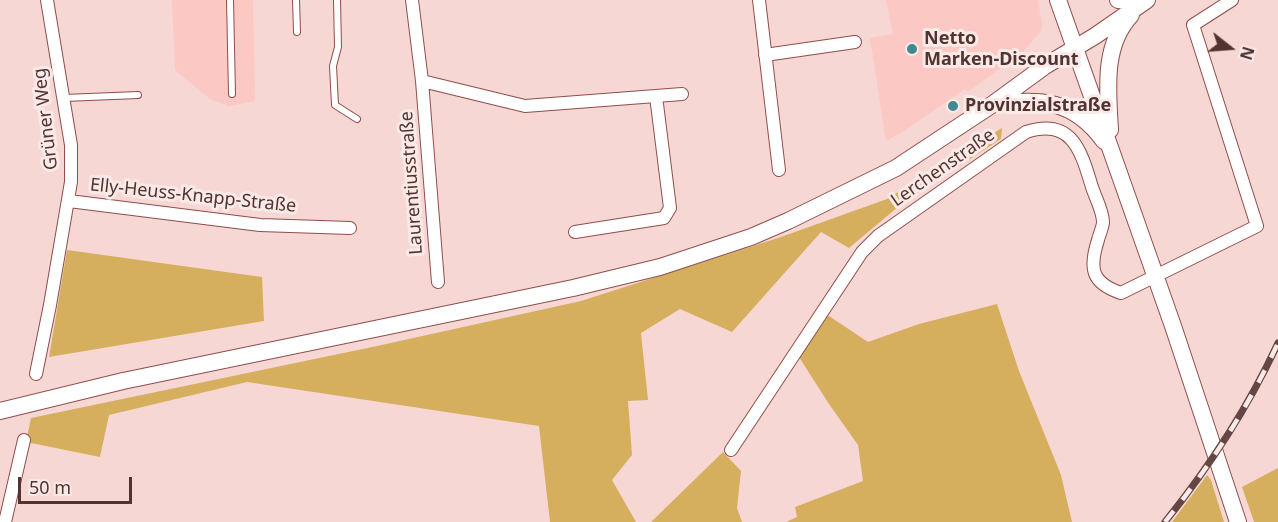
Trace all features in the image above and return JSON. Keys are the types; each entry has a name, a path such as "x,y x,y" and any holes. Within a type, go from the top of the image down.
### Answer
{"main road":[{"path":"1058,0 1156,277 1238,522"},
{"path":"1118,0 1146,1"},
{"path":"0,411 123,381 573,288 697,256 788,221 896,168 993,104 1045,66 1146,1"},
{"path":"1110,148 1108,89 1110,57 1115,40 1124,23 1146,1"},
{"path":"993,104 1029,100 1058,104 1076,112 1093,126 1110,148"}],"street":[{"name":"Grüner Weg","path":"36,374 71,182 71,145 47,0"},
{"name":"Laurentiusstraße","path":"412,0 422,81 438,282"},
{"path":"759,0 779,170"},
{"path":"1156,277 1257,226 1193,25 1232,0"},
{"path":"765,55 855,42"},
{"path":"422,81 525,106 682,94"},
{"path":"574,232 664,218 670,208 656,96"},
{"name":"Lerchenstraße","path":"731,450 862,252 878,236 1026,132 1049,128 1064,132 1075,141 1103,222 1092,258 1098,280 1108,289 1122,293 1156,277"},
{"name":"Elly-Heuss-Knapp-Straße","path":"69,201 260,225 350,228"},
{"path":"5,522 24,440"}],"lane":[{"path":"230,0 232,94"},
{"path":"296,0 297,32"},
{"path":"337,0 338,47 333,66 335,105 357,119"},
{"path":"64,98 138,95"}],"shaded area":[{"path":"172,0 253,0 255,101 229,106 210,99 175,70"},
{"path":"886,0 1038,0 1042,26 1041,31 1023,52 968,92 965,89 886,141 870,38 893,34"},
{"path":"1002,128 1001,139 905,201 849,248 821,232 732,332 680,309 641,333 648,400 628,401 632,455 612,480 636,522 550,522 539,426 247,382 109,415 100,457 26,442 31,418 581,301 778,238 887,199"},
{"path":"67,250 262,277 264,321 49,357"},
{"path":"997,304 1019,371 1061,475 1072,522 786,522 797,517 795,507 863,481 858,445 799,357 826,314 868,342 919,324"},
{"path":"723,452 741,471 737,508 742,522 651,522"},
{"path":"1278,468 1278,522 1254,522 1242,487"},
{"path":"1207,475 1211,480 1224,522 1172,522"}],"railway":[{"path":"1165,522 1227,436 1254,391 1278,343"}],"place":[{"name":"Netto Marken-Discount","path":"912,49"},
{"name":"Provinzialstraße","path":"953,106"}]}
